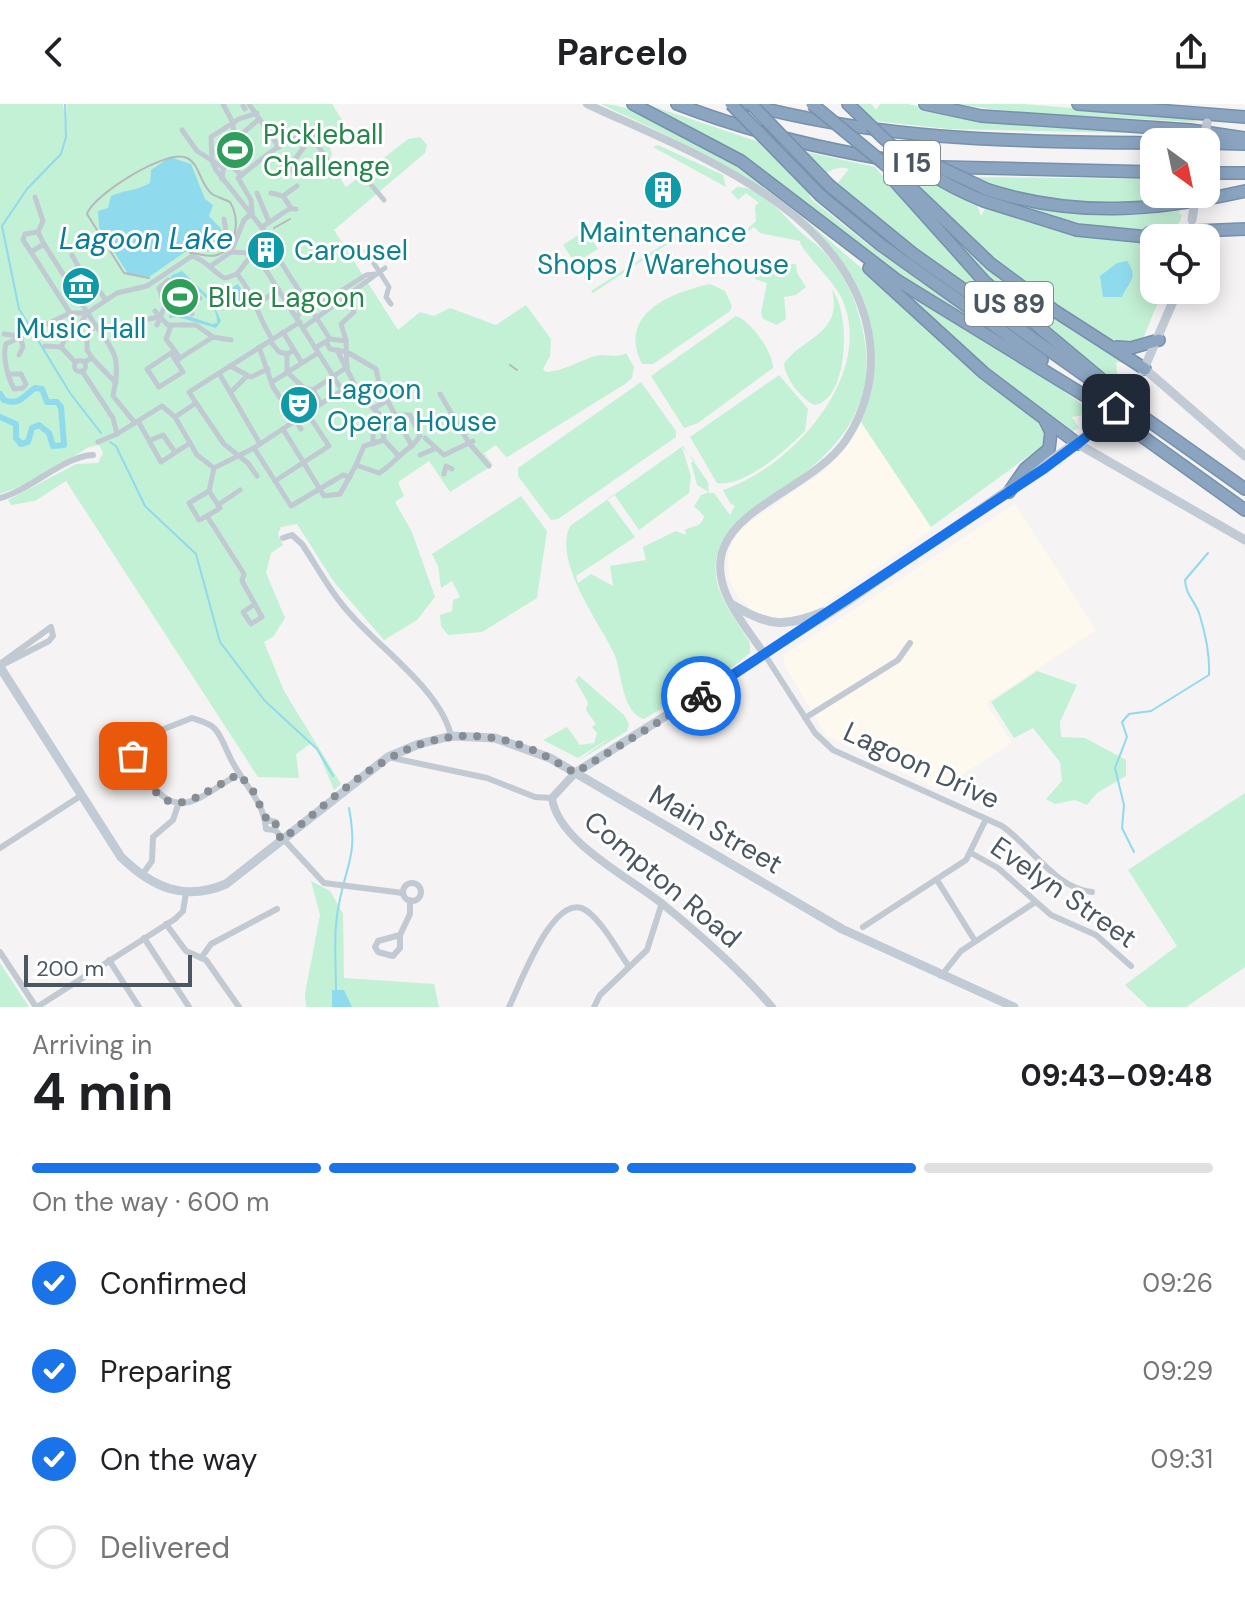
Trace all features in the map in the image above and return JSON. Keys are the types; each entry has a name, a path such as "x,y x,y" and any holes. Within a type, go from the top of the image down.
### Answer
{"highway":[{"name":"US 89","path":"633,104 741,161 898,281 1087,397 1245,510"},
{"name":"I 15","path":"677,104 807,145 893,161 951,169 1140,172"},
{"path":"731,104 821,196 873,239 1087,397"},
{"path":"748,104 830,186 912,253 1142,415"},
{"name":"I 15","path":"748,104 823,123 887,133 963,140 1140,143"},
{"path":"812,104 846,130 991,264 1055,311 1145,369"},
{"path":"848,104 927,172 1077,230 1140,236"},
{"path":"925,104 981,116 1190,130 1245,138"},
{"path":"1078,104 1245,117"},
{"path":"1171,112 1189,104"},
{"path":"1220,143 1245,144"},
{"path":"1220,173 1245,173"},
{"name":"US 89","path":"895,177 984,281 1142,415 1245,489"},
{"path":"986,196 1048,206 1125,211 1158,208 1245,191"},
{"path":"825,226 965,356 1078,444"},
{"path":"1220,229 1245,229"},
{"path":"1128,234 1140,233"},
{"path":"1114,347 1131,348 1159,340"},
{"path":"1009,492 1050,445 1049,428 1039,414"}],"main road":[{"path":"575,773 845,603 1078,444 1138,380 1159,340 1173,304"},
{"path":"1145,369 1245,456"},
{"path":"1078,444 1245,540"},
{"path":"733,605 762,620 785,624 802,621 845,603"},
{"path":"0,666 121,857 141,876 162,888 186,893"},
{"name":"Main Street","path":"186,893 226,884 388,757 419,744 451,736 513,743 575,773 842,929 1014,1007"}],"street":[{"path":"223,104 233,123 234,141"},
{"name":"Lagoon Drive","path":"587,104 709,160 777,202 833,257 864,313 871,371 858,418 832,458 732,533 723,547 720,574 733,605 805,718 833,750 986,819 1021,840 1068,886 1092,892"},
{"path":"246,117 247,106"},
{"path":"247,106 279,147"},
{"path":"209,141 233,123 246,117 256,118"},
{"path":"222,179 226,148 256,118"},
{"path":"182,130 197,151 212,161 230,165 240,176 240,196"},
{"path":"240,176 279,147 301,135 313,135"},
{"path":"313,135 328,161"},
{"path":"270,154 284,163 289,162 313,135"},
{"path":"209,141 226,148"},
{"path":"209,141 212,161 222,179 240,196 278,250 277,256 316,317 330,349 347,352 376,369 380,387 399,424 444,455 449,468 444,474"},
{"path":"289,162 291,170 296,171"},
{"path":"362,174 384,200"},
{"path":"283,196 297,186"},
{"path":"240,196 260,191 269,222"},
{"path":"262,227 294,209 283,196 271,193"},
{"path":"35,197 43,221 38,232"},
{"path":"212,265 231,252 244,220 252,213"},
{"path":"224,219 227,234 222,246 231,252 249,253 267,235"},
{"path":"38,232 20,235 70,313"},
{"path":"38,232 87,313 114,350 120,373 113,396 151,440"},
{"path":"31,252 44,244"},
{"path":"256,246 255,253 342,390 374,408 383,422 384,440 401,455"},
{"path":"366,251 393,287 386,297 391,304"},
{"path":"249,253 250,260"},
{"path":"72,255 89,286 76,294"},
{"path":"61,347 69,331 80,324 87,313 128,288 147,286 190,256 212,265 218,275 225,278 237,274 250,260"},
{"path":"263,265 277,256"},
{"path":"250,260 263,265"},
{"path":"300,322 300,311 311,310 366,275 380,271"},
{"path":"300,322 309,326 316,317 370,282 380,271"},
{"path":"237,274 251,291 279,352 290,352 302,363"},
{"path":"90,278 106,300"},
{"path":"157,325 165,306 158,286 166,280"},
{"path":"255,304 279,290"},
{"path":"182,308 191,312 197,299 192,291"},
{"path":"347,367 346,341 341,324 354,312 351,306"},
{"path":"155,311 160,317 179,325 196,325 213,337 231,340"},
{"path":"9,374 2,352 6,344 70,313 87,313"},
{"path":"148,319 160,317"},
{"path":"257,476 224,444 189,392 300,322"},
{"path":"179,325 183,335"},
{"path":"178,359 171,353 147,369 159,387 183,372 178,359 166,339 179,325"},
{"path":"96,326 87,334 87,350 116,383"},
{"path":"283,332 290,352 287,372"},
{"path":"4,334 20,336"},
{"path":"19,355 23,347 20,336"},
{"path":"178,359 213,337"},
{"path":"230,366 247,376 270,379 302,363 328,340 346,341"},
{"path":"45,346 61,347 75,362 75,369 82,371 113,418 117,434"},
{"path":"259,347 270,379 301,429"},
{"path":"337,350 364,400"},
{"path":"75,362 92,358"},
{"path":"82,371 84,362"},
{"path":"287,372 304,388 313,390 347,367"},
{"path":"254,376 268,369"},
{"path":"219,373 260,444"},
{"path":"231,392 247,376"},
{"path":"214,468 254,448 342,390 380,387"},
{"path":"313,390 321,404"},
{"path":"440,394 489,466"},
{"path":"374,408 387,401"},
{"path":"175,417 196,403"},
{"path":"98,442 162,406 175,417 206,464 214,468"},
{"path":"373,444 373,432 383,422 394,415 418,411"},
{"path":"275,481 331,445 308,414"},
{"path":"399,424 406,415"},
{"path":"406,415 417,426 422,441"},
{"path":"283,429 324,496 336,495 364,446 384,440"},
{"path":"175,452 163,435 148,443 161,462 190,443"},
{"path":"354,467 379,473 394,465 401,455 422,441"},
{"path":"444,455 471,442"},
{"path":"254,448 291,506 354,467"},
{"path":"423,456 435,449"},
{"path":"0,498 28,488 78,459 93,455"},
{"path":"209,491 189,503 199,520 220,508 209,491 214,468"},
{"path":"217,505 240,490"},
{"path":"207,516 244,574 242,581 255,604"},
{"path":"283,538 292,535 302,544 351,616 421,685 449,724 451,736"},
{"path":"0,666 51,627 52,639 19,653"},
{"path":"805,718 898,660 910,643"},
{"path":"178,805 161,798 135,760 135,744 146,736 192,718 215,728 239,774 253,791 267,820 266,829 275,830 324,883 403,893 410,900 410,914 400,935"},
{"name":"Compton Road","path":"388,757 487,778 535,797 552,798 553,809 587,848 662,903 772,1007"},
{"path":"552,798 575,773"},
{"path":"141,876 152,861 153,837 173,820 178,805 239,774"},
{"path":"0,848 82,795"},
{"path":"863,927 937,880 971,853 986,819"},
{"name":"Evelyn Street","path":"971,853 998,868 1051,915 1096,935 1131,966"},
{"path":"937,880 975,941"},
{"path":"403,893 406,885 417,884 420,895 410,900"},
{"path":"0,952 36,1007 166,924 183,911 186,893"},
{"path":"594,1007 600,995 647,950 662,903"},
{"path":"941,976 953,957 1034,903"},
{"path":"509,1007 550,925 559,912 574,906 584,908 593,917 628,965"},
{"path":"201,958 211,944 277,909"},
{"path":"166,924 186,951 215,970 239,1007"},
{"path":"144,938 189,1007"},
{"path":"109,960 139,1007"}],"shaded area":[{"path":"861,422 932,529 813,612 794,619 769,619 753,611 738,596 729,579 728,556 732,542 743,527 824,471 846,447"},
{"path":"1015,504 1096,630 986,703 1012,743 938,790 826,736 784,664 784,655"}],"green space":[{"path":"0,104 63,104 66,120 67,104 332,104 349,131 329,145 332,154 329,161 346,187 408,139 420,137 427,145 425,153 334,230 398,330 420,312 434,316 450,308 496,325 526,305 551,339 550,356 543,369 546,372 595,356 626,353 634,367 632,378 625,384 509,456 506,457 496,445 484,453 493,465 450,492 429,461 398,482 404,496 395,502 412,532 435,597 417,620 384,640 334,582 297,524 281,527 278,534 283,545 271,553 266,573 285,618 273,637 264,642 284,691 341,784 334,790 317,749 310,744 296,754 299,778 258,777 66,481 35,501 11,505 8,500 76,464 98,463 103,453 99,445 89,447 30,483 0,494"},
{"path":"601,104 619,106 661,122 763,183 1037,420 1046,432 1045,444 931,527 861,422 874,360 866,306 841,259 803,219 756,184 704,154"},
{"path":"646,104 756,141 875,167 950,254 1030,329 906,241 837,184 849,169 836,168 826,174 809,193 811,199 866,243 994,334 886,266 751,160"},
{"path":"856,104 871,104 876,110 880,104 908,104 983,122 1140,133 948,129 874,121"},
{"path":"952,104 1023,104 1192,118 1196,122 1023,113"},
{"path":"658,145 723,175 726,187 653,147"},
{"path":"899,170 921,173 976,202 981,216 986,207 1072,235 1140,239 1140,304 1157,304 1142,341 1118,342 1003,268"},
{"path":"969,177 1140,179 1140,203 1074,202 994,186"},
{"path":"737,187 748,189 767,199 835,265 854,299 861,323 866,353 865,380 859,404 833,446 793,482 740,519 727,532 719,549 716,562 718,587 750,643 750,653 734,666 644,719 636,715 627,700 614,653 572,574 566,541 570,526 607,500 635,537 576,576 578,583 591,574 613,586 610,566 646,560 643,547 676,531 686,535 685,530 701,523 704,516 694,506 701,495 714,493 730,515 735,506 723,490 749,479 800,440 821,415 837,387 847,358 849,328 838,292 800,241 760,233 754,227 737,239 756,221 755,206 759,203 746,193 738,200 731,192"},
{"path":"921,204 1014,288 1125,363 1116,362 1118,385 994,283"},
{"path":"1012,204 1096,215 1180,211 1178,214 1182,214 1180,222 1176,224 1140,224 1140,231 1072,221"},
{"path":"586,230 598,249 575,263 563,245"},
{"path":"681,235 593,293 591,291"},
{"path":"767,264 796,264 797,273 806,287 796,295 784,297 786,319 777,325 763,319 761,313 767,283 755,279 756,273"},
{"path":"710,284 725,291 732,306 730,311 653,364 642,364 636,347 636,332 642,319 664,300"},
{"path":"896,285 1044,377 1094,413 1072,417 1079,428 1071,432 971,355"},
{"path":"832,290 842,317 843,354 835,388 826,399 815,405 795,388 784,364 819,334 832,317"},
{"path":"736,316 760,338 773,368 698,423 684,428 651,376"},
{"path":"779,375 808,409 805,431 775,458 751,474 728,483 717,483 690,437"},
{"path":"641,382 676,431 676,437 558,519 551,520 518,476 518,468"},
{"path":"683,446 689,454 682,447 691,476 689,493 639,530 614,495"},
{"path":"694,461 708,482 709,492 697,485 691,462"},
{"path":"521,496 547,531 537,598 482,632 448,635 441,626 440,615 452,611 453,600 460,597 452,581 441,588 438,566 432,554"},
{"path":"1037,671 1077,685 1060,722 1061,737 1085,738 1126,760 1126,776 1097,793 1087,805 1075,800 1055,804 1046,799 1062,781 1060,762 1033,728 1014,738 991,702"},
{"path":"579,676 624,715 629,724 627,731 578,761 611,737 578,758 543,740 567,727 580,745 594,743 597,733 592,727 596,724 586,710 588,702 575,680"},
{"path":"1245,793 1245,967 1186,1007 1148,1007 1125,985 1177,946 1128,870"},
{"path":"311,881 330,891 343,914 344,978 434,984 439,1007 306,1007 305,994 320,915"},
{"path":"0,963 29,1007 0,1007"}],"water":[{"name":"Lagoon Lake","path":"170,157 191,164 205,199 213,205 209,216 222,230 217,251 185,252 149,277 128,274 99,227 98,211 108,208 111,196 150,183 151,170"},
{"path":"1127,261 1133,276 1122,297 1103,297 1100,276 1117,263"},
{"path":"182,271 211,299 221,321 216,328 178,317 169,318 170,308 162,293 172,275","holes":["180,281 210,303 217,323 179,313 165,295"]},
{"path":"238,284 245,295 233,307 224,292"},
{"name":"Blue Lagoon","path":"181,286 193,295 181,308 170,297"},
{"path":"332,990 344,990 352,1007 332,1007"}],"waterway":[{"path":"65,104 66,137 61,154 27,189 2,226 19,309 70,393 101,433"},
{"path":"0,394 4,400 14,402 35,388 42,389 47,402 57,402 61,407 64,445 53,446 49,433 39,425 32,428 28,442 21,444 16,438 16,424 0,417"},
{"path":"110,442 116,446 145,506 196,554 220,642 265,701 317,749 333,776"},
{"path":"1134,852 1122,828 1124,805 1115,768 1127,737 1122,722 1129,714 1151,711 1209,675 1204,631 1185,580 1208,553"},
{"path":"336,991 337,915 352,848 349,808"}],"railway":[{"path":"149,278 124,273 87,214 116,185 148,166 177,157 191,161 208,190 230,202 235,216 233,239 224,251 211,256 190,253"},
{"path":"274,228 290,219"},
{"path":"510,365 517,370"}],"way so far":[{"path":"133,756 161,798 174,805 187,802 239,774 258,799 267,820 276,822 275,830 282,840 369,770 388,757 419,744 451,736 495,738 530,748 575,773 701,696"}],"place":[{"name":"Pickleball Challenge","path":"235,150"},
{"name":"Maintenance Shops / Warehouse","path":"663,190"},
{"name":"Carousel","path":"266,250"},
{"name":"Music Hall","path":"81,286"},
{"name":"Blue Lagoon","path":"180,297"},
{"name":"Lagoon Opera House","path":"299,405"}],"route":[{"path":"701,696 1045,468 1085,438 1116,408"}]}
